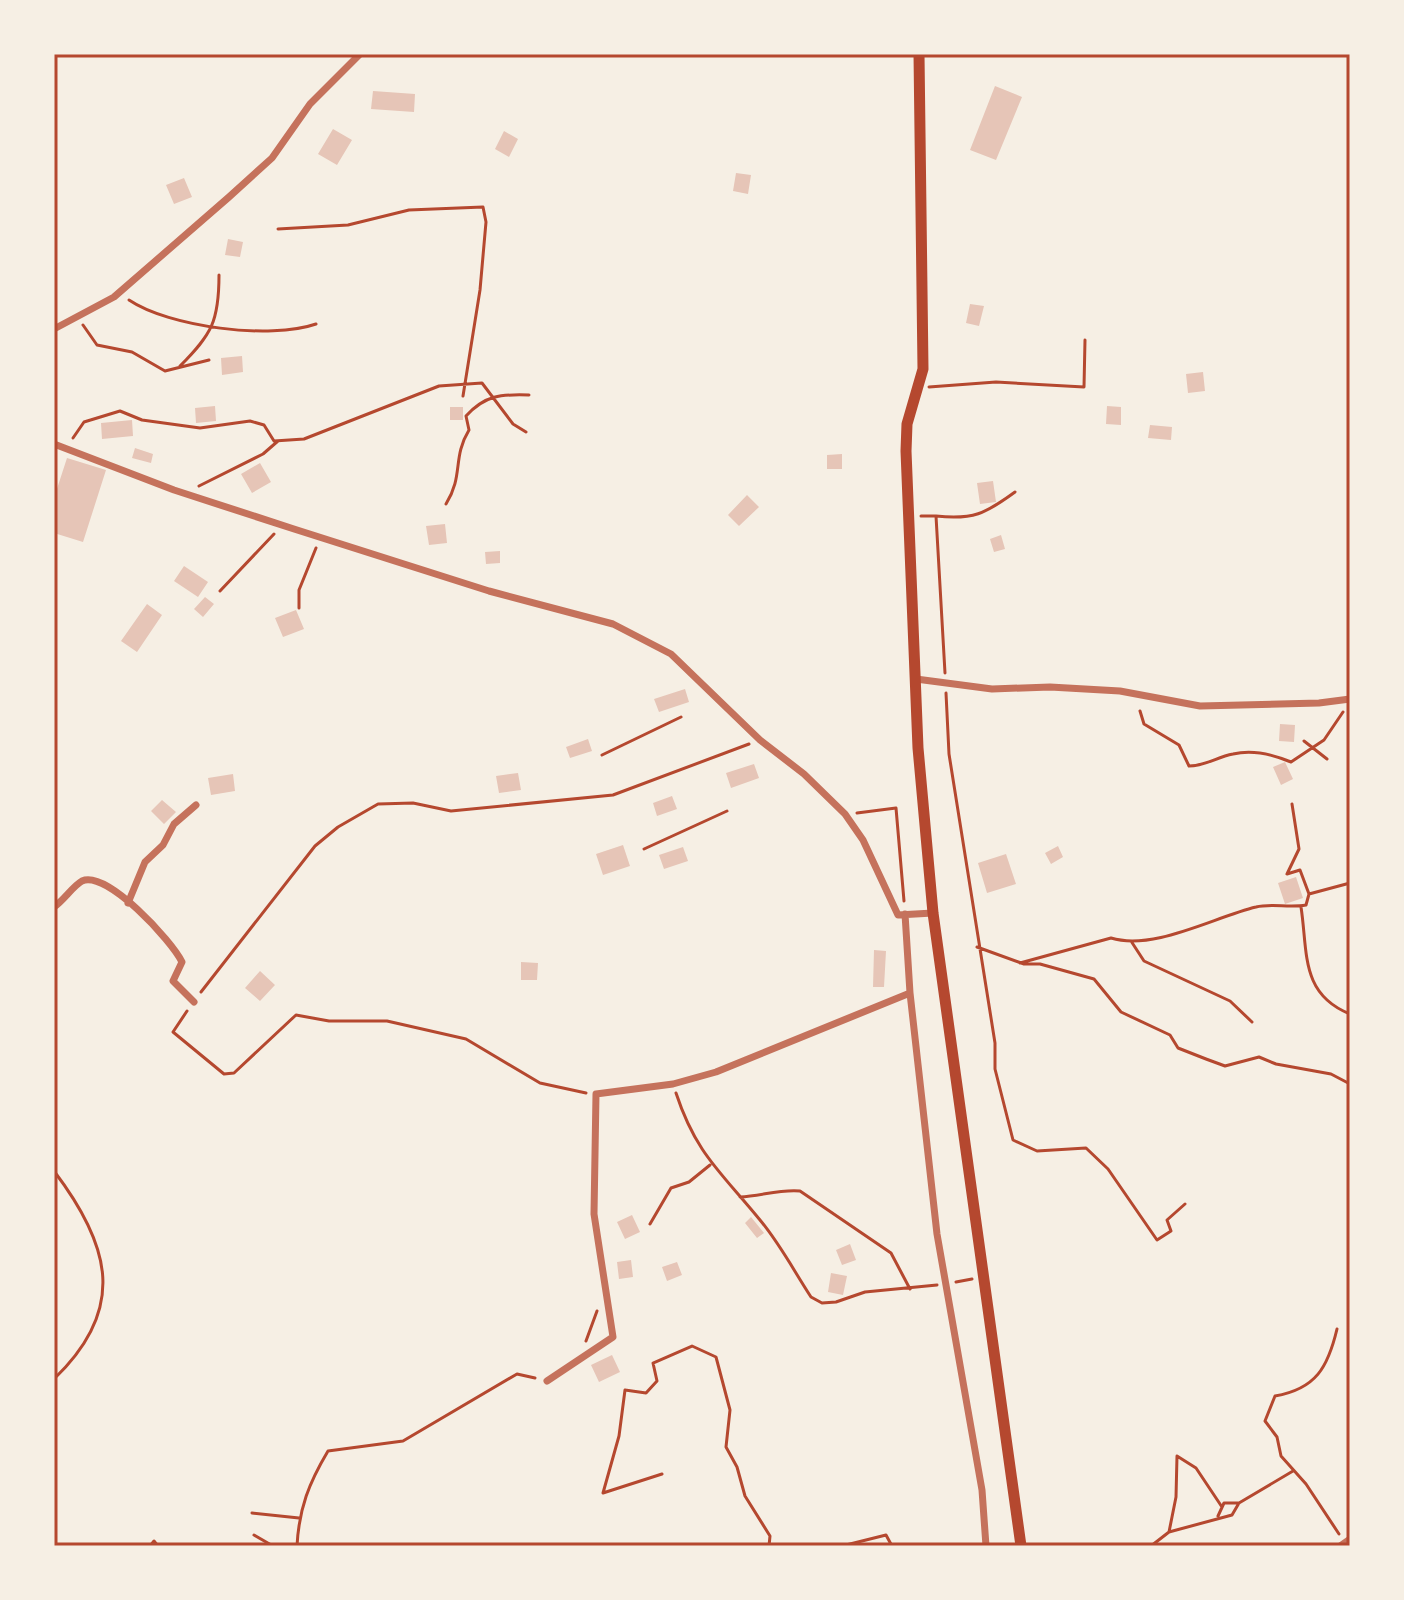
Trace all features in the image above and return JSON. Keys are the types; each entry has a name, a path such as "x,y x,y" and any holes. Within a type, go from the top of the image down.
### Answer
{"highway":[{"path":"919,54 923,369 907,424 907,516 918,748 947,1035 1021,1546"}],"street":[{"path":"54,329 80,318 120,293 272,158 310,104 360,54"},
{"path":"54,444 282,525 489,591 613,624 671,654 760,740 804,774 845,814 863,840 898,915 933,913"},
{"path":"916,679 992,689 1034,686 1120,691 1200,706 1350,701"},
{"path":"128,903 145,862 163,845 174,824 196,805"},
{"path":"54,907 82,882 95,880 128,903 177,952 182,962 173,981 194,1002"},
{"path":"905,914 927,1157 982,1490 986,1546"},
{"path":"547,1381 613,1337 594,1214 596,1094 673,1084 716,1072 910,993"}],"path":[{"path":"278,229 362,223 409,210 483,207 486,222 480,290 473,351 463,396"},
{"path":"179,367 208,338 213,327 219,306 219,275"},
{"path":"120,293 138,305 213,327 270,330 316,324"},
{"path":"80,318 87,335 97,345 132,352 165,371 209,360"},
{"path":"917,388 996,382 1084,387 1085,340"},
{"path":"65,448 84,422 120,411 142,420 200,428 250,421 264,425 274,441 304,439 375,408 402,402 439,386 464,383 482,383 513,424 526,432"},
{"path":"446,504 458,484 458,448 469,430 466,416 476,405 492,396 529,395"},
{"path":"186,493 263,454 278,441"},
{"path":"907,516 967,520 1015,492"},
{"path":"936,516 949,754 977,947 995,1043 995,1069 1013,1140 1037,1151 1086,1148 1108,1169 1157,1240 1171,1231 1167,1220 1185,1204"},
{"path":"220,591 282,525"},
{"path":"299,608 306,569 321,537"},
{"path":"1140,711 1144,724 1179,745 1189,766 1200,766 1234,753 1268,753 1291,762 1324,740 1350,701"},
{"path":"602,755 681,717"},
{"path":"596,1094 540,1083 466,1039 366,1019 329,1021 296,1015 234,1073 224,1074 173,1032 315,846 338,827 378,804 413,803 451,811 613,795 760,740"},
{"path":"1304,741 1315,746 1327,759"},
{"path":"1020,963 1111,938 1131,941 1175,933 1262,905 1306,905 1309,894 1300,870 1287,874 1299,849 1292,804"},
{"path":"845,814 896,808 905,914"},
{"path":"644,849 727,811"},
{"path":"1309,894 1350,883"},
{"path":"1301,906 1305,964 1326,1001 1333,1008 1350,1014"},
{"path":"1131,941 1144,961 1230,1001 1252,1022"},
{"path":"977,947 1020,963 1053,967 1094,979 1121,1012 1170,1035 1178,1048 1225,1066 1259,1057 1276,1064 1331,1074 1350,1084"},
{"path":"673,1084 688,1129 710,1165 780,1247 811,1297 822,1303 865,1292 910,1289 984,1277"},
{"path":"650,1224 671,1188 689,1182 710,1165"},
{"path":"54,1171 71,1193 104,1266 99,1316 78,1356 54,1379"},
{"path":"740,1197 774,1194 784,1189 800,1191 891,1253 910,1289"},
{"path":"581,1359 594,1315 607,1299"},
{"path":"1337,1329 1330,1360 1300,1392 1275,1396 1265,1421 1293,1471 1306,1484 1344,1543"},
{"path":"662,1474 603,1493 619,1436 625,1390 646,1393 657,1381 653,1363 692,1346 716,1357 730,1410 726,1447 737,1467 745,1496 770,1536 769,1546"},
{"path":"297,1546 299,1518 308,1486 328,1451 403,1441 517,1374 547,1381"},
{"path":"1169,1532 1176,1497 1177,1456 1196,1468 1222,1507"},
{"path":"1151,1546 1169,1532 1201,1526 1218,1516 1232,1515 1239,1503 1293,1471"},
{"path":"1218,1516 1224,1503 1239,1503"},
{"path":"252,1513 299,1518"},
{"path":"254,1535 273,1546"},
{"path":"842,1546 886,1535 892,1546"},
{"path":"150,1546 154,1541 158,1546"}],"building":[{"path":"995,86 1022,97 996,160 970,150"},
{"path":"373,91 415,94 414,112 371,109"},
{"path":"333,129 352,140 337,165 318,154"},
{"path":"504,131 518,139 509,157 495,149"},
{"path":"736,173 751,175 748,194 733,191"},
{"path":"184,178 192,197 174,204 166,185"},
{"path":"228,239 243,242 240,257 225,255"},
{"path":"970,304 984,306 979,326 966,323"},
{"path":"242,356 243,372 222,375 221,358"},
{"path":"1203,372 1205,391 1188,393 1186,374"},
{"path":"215,406 216,421 196,423 195,408"},
{"path":"1107,406 1121,407 1121,425 1106,424"},
{"path":"450,407 463,407 463,420 450,420"},
{"path":"132,420 133,436 102,439 101,423"},
{"path":"1150,425 1172,427 1171,440 1148,438"},
{"path":"135,448 153,454 151,463 132,458"},
{"path":"842,454 842,469 827,469 827,455"},
{"path":"67,458 106,470 83,542 54,533 54,498"},
{"path":"260,463 271,482 252,493 241,474"},
{"path":"993,481 996,502 980,504 977,483"},
{"path":"747,495 759,507 739,526 728,515"},
{"path":"445,524 447,543 429,545 426,526"},
{"path":"1001,535 1005,549 994,552 990,539"},
{"path":"500,551 500,563 486,564 485,552"},
{"path":"184,566 208,582 198,597 174,581"},
{"path":"205,597 214,604 203,617 194,609"},
{"path":"147,604 162,615 137,652 121,641"},
{"path":"296,610 304,629 283,637 275,618"},
{"path":"685,689 689,702 659,712 654,699"},
{"path":"1280,724 1295,725 1294,742 1279,741"},
{"path":"588,739 592,751 570,758 566,747"},
{"path":"1285,762 1293,779 1281,785 1273,767"},
{"path":"754,764 759,778 731,788 726,773"},
{"path":"518,773 521,790 499,793 496,776"},
{"path":"233,774 235,791 211,795 208,778"},
{"path":"672,796 677,809 657,816 653,803"},
{"path":"162,800 176,812 164,824 151,811"},
{"path":"623,845 630,866 603,875 596,854"},
{"path":"1058,846 1063,857 1051,864 1045,853"},
{"path":"683,847 688,861 664,869 659,855"},
{"path":"1006,854 1016,884 987,893 978,863"},
{"path":"1296,877 1303,898 1285,904 1278,883"},
{"path":"874,950 886,951 884,987 873,987"},
{"path":"521,962 538,963 537,980 521,980"},
{"path":"260,971 275,985 260,1001 245,988"},
{"path":"632,1215 640,1232 625,1239 617,1222"},
{"path":"751,1217 764,1233 757,1238 745,1223"},
{"path":"850,1244 856,1260 842,1265 836,1250"},
{"path":"631,1260 633,1277 619,1279 617,1262"},
{"path":"677,1262 682,1275 667,1281 662,1267"},
{"path":"831,1273 847,1276 843,1295 828,1292"},
{"path":"612,1355 620,1372 599,1382 591,1365"}]}
